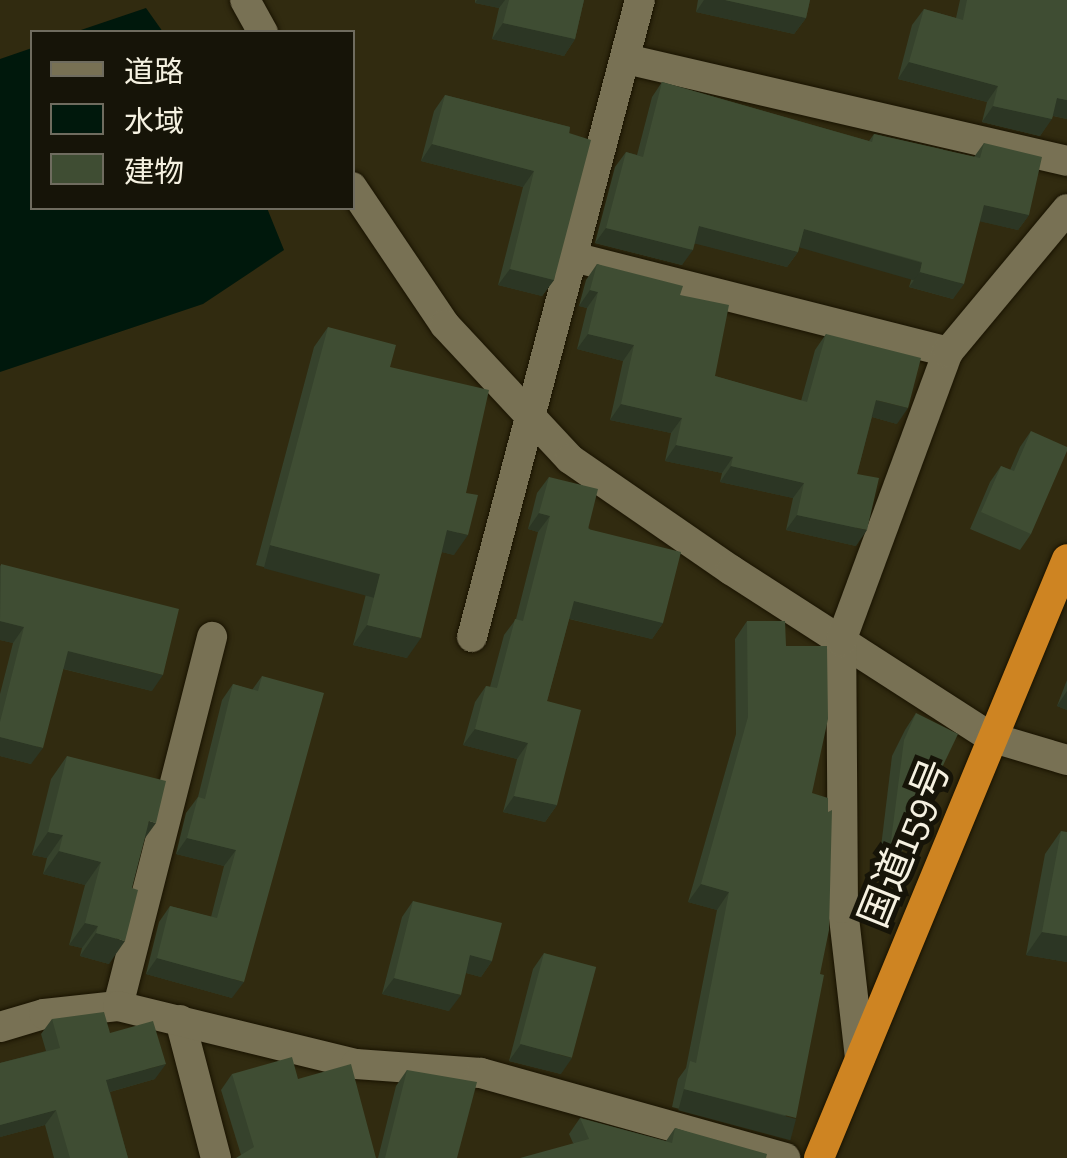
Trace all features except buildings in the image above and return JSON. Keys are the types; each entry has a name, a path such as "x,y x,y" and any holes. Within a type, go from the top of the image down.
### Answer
{"highway":[{"name":"国道159号","path":"819,1158 990,737 1067,560"}],"street":[{"path":"245,0 262,30"},
{"path":"472,637 640,0"},
{"path":"626,58 1067,160"},
{"path":"355,191 446,324 570,459 990,737 1067,760"},
{"path":"860,1058 843,908 841,641 948,352 1067,209"},
{"path":"572,257 948,352"},
{"path":"118,1006 212,637"},
{"path":"0,1027 44,1014 118,1006 356,1064 481,1073 785,1158"},
{"path":"180,1020 216,1158"}],"water":[{"path":"146,8 162,30 81,30"},
{"path":"30,49 30,210 268,210 284,250 203,304 0,372 0,59"}]}
